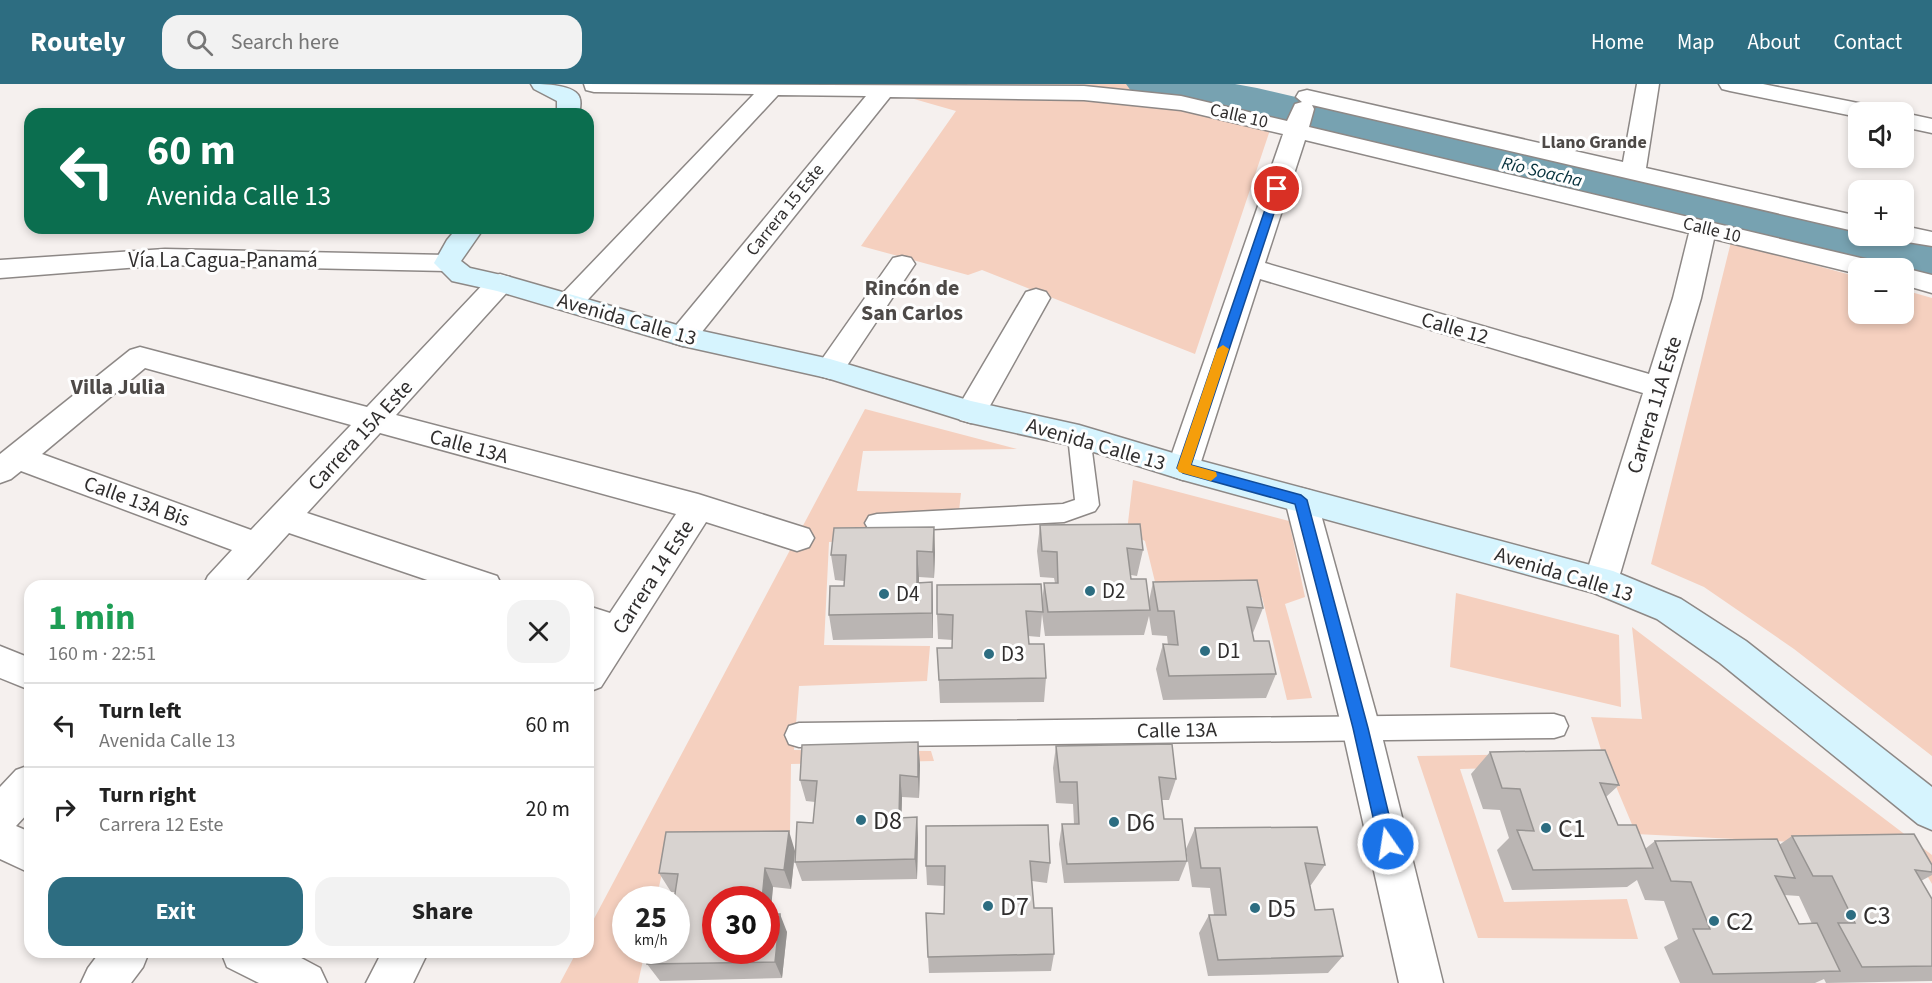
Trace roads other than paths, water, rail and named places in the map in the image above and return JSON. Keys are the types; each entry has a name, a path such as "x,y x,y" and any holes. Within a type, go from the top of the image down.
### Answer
{"main road":[{"path":"542,84 569,106"},
{"path":"447,263 466,234"},
{"name":"Avenida Calle 13","path":"447,263 461,275 570,302 682,336 830,369 971,411 1079,436 1183,468 1601,581 1669,609 1733,652 1932,811"}],"street":[{"path":"1633,172 1648,84"},
{"path":"1730,84 1848,108"},
{"path":"569,106 594,85"},
{"name":"Calle 10","path":"594,85 886,86 1083,93 1181,103 1303,108 1633,172 1848,222"},
{"path":"570,302 775,85"},
{"name":"Carrera 15 Este","path":"682,336 886,86"},
{"path":"1183,468 1303,108"},
{"name":"Calle 10","path":"1303,108 1703,228 1848,263"},
{"path":"1914,122 1932,126"},
{"name":"Carrera 11A Este","path":"1601,581 1687,298 1703,228"},
{"name":"Vía La Cagua-Panamá","path":"0,269 165,257 447,263"},
{"path":"830,369 902,264"},
{"name":"Calle 12","path":"1251,268 1660,387"},
{"path":"1914,280 1932,284"},
{"name":"Carrera 15A Este","path":"226,580 500,283"},
{"path":"971,411 1036,298"},
{"name":"Calle 13A","path":"9,464 140,357 698,507 797,538"},
{"name":"Calle 13A Bis","path":"9,464 257,546"},
{"path":"1301,500 1360,728 1420,983"},
{"name":"Carrera 14 Este","path":"594,656 603,626 698,507"},
{"path":"282,518 467,580"},
{"path":"0,662 24,672"},
{"path":"0,815 24,789"},
{"path":"0,839 24,850"},
{"path":"103,983 123,958"},
{"path":"254,958 305,983"},
{"path":"388,983 403,958"}],"lane":[{"path":"877,523 1064,513 1087,506 1079,436"},
{"name":"Calle 13A","path":"799,735 1554,726"}],"waterway":[{"name":"Río Soacha","path":"1152,84 1257,104 1932,265"}],"place":[{"name":"D2","path":"1090,591"},
{"name":"D4","path":"884,594"},
{"name":"D1","path":"1205,651"},
{"name":"D3","path":"989,654"},
{"name":"D8","path":"861,820"},
{"name":"D6","path":"1114,822"},
{"name":"C1","path":"1546,828"},
{"name":"D7","path":"988,906"},
{"name":"D5","path":"1255,908"},
{"name":"C3","path":"1851,915"},
{"name":"C2","path":"1714,921"}],"district":[{"name":"Llano Grande","path":"1594,142"},
{"name":"Rincón de San Carlos","path":"912,300"},
{"name":"Villa Julia","path":"118,387"}]}
